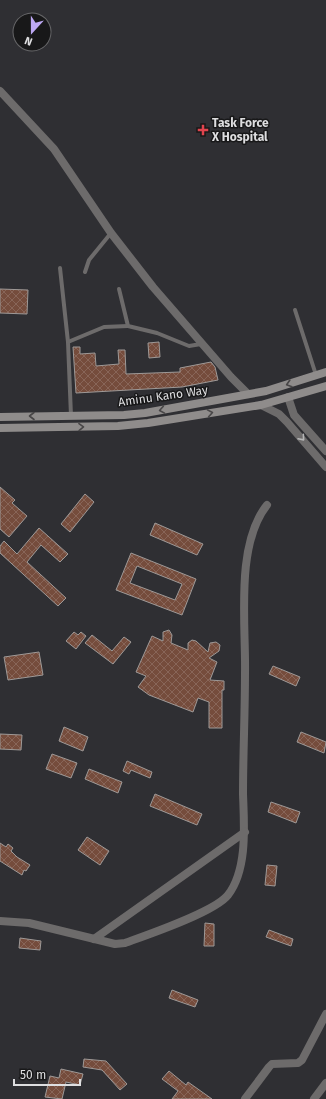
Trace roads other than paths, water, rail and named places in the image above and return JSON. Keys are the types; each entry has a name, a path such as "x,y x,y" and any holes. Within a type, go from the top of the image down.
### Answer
{"main road":[{"name":"Aminu Kano Way","path":"0,417 124,415 145,413 248,394 326,372"},
{"name":"Aminu Kano Way","path":"0,428 118,426 169,420 261,405 326,386"}],"street":[{"path":"0,91 54,149 111,233 153,287 201,344 248,394"},
{"path":"288,397 294,414 326,451"},
{"path":"261,405 279,414 326,467"},
{"path":"0,921 29,923 115,944 124,943 194,915 224,899 234,884 243,856 245,832 243,759 245,673 243,580 252,536 259,517 267,505"},
{"path":"94,939 245,832"},
{"path":"245,1099 272,1064 298,1063 302,1060 326,1014"},
{"path":"314,1099 326,1083"}],"lane":[{"path":"85,272 89,260 111,233"},
{"path":"60,268 68,342 71,416"},
{"path":"119,289 128,326"},
{"path":"295,310 316,375"},
{"path":"68,342 104,328 128,326 157,333 189,346 201,344"}],"place":[{"name":"Task Force X Hospital","path":"203,130"}]}
